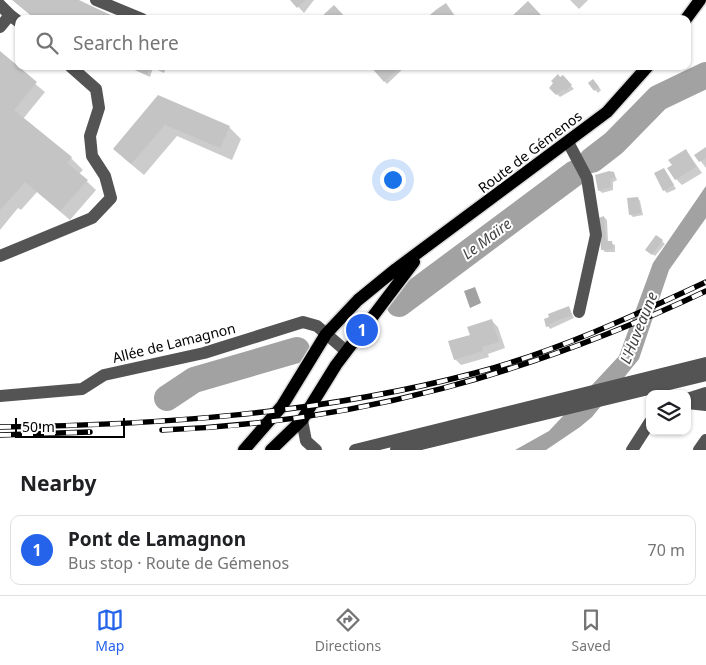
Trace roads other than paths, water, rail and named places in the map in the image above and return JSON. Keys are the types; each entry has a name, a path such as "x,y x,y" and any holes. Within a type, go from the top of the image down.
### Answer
{"main road":[{"path":"689,15 700,0"},
{"name":"Route de Gémenos","path":"244,450 282,406 326,334 358,300 396,269 422,252 607,112 644,70"},
{"name":"Route de Gémenos","path":"271,450 302,420 346,351 422,252"}],"street":[{"path":"96,0 132,15"},
{"path":"0,5 14,18 0,27"},
{"path":"0,256 92,218 110,198 105,176 92,156 90,136 99,108 96,89 75,70"},
{"path":"568,142 587,178 596,234 580,312"},
{"name":"Allée de Lamagnon","path":"0,396 82,389 104,375 204,353 303,322 317,326 346,351"},
{"path":"348,450 383,446 549,401 706,363"},
{"path":"396,450 706,375"},
{"path":"691,398 706,393"},
{"path":"691,403 706,405"},
{"path":"302,420 306,441 316,450"},
{"path":"632,450 646,428"},
{"path":"699,450 706,440"}],"water":[{"name":"L'Huveaune","path":"706,186 706,218 669,270 639,359 592,417 580,427 546,450 515,450 549,431 619,356 653,263"},
{"path":"475,287 481,303 470,308 464,291"}],"waterway":[{"name":"Le Maïre","path":"592,160 614,143 658,98 706,75"},
{"name":"Le Maïre","path":"399,304 575,173"},
{"name":"Le Maïre","path":"167,398 194,380 297,350"}],"railway":[{"path":"0,427 120,423 239,415 298,408 416,387 475,373 534,355 621,321 706,282"},
{"path":"162,430 234,425 304,417 373,405 441,389 509,369 575,346 641,320 706,291"},
{"path":"0,435 90,432"}],"place":[{"name":"Pont de Lamagnon","path":"362,330"}]}
